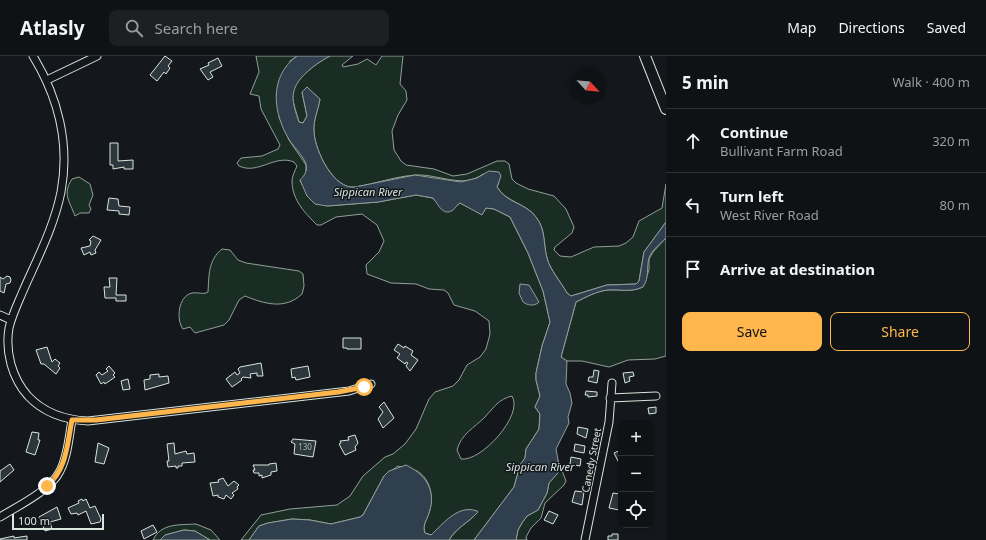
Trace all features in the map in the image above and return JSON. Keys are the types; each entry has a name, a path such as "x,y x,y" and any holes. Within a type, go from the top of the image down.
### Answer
{"highway":[{"path":"645,56 666,109"}],"street":[{"path":"33,56 47,80 57,106 62,134 64,163 61,191 54,219 11,320 8,337 9,355 13,372 22,387 40,406 55,415 72,420 96,420 356,390 371,384"},
{"path":"47,80 97,56"},
{"path":"0,315 11,320"},
{"name":"Canedy Street","path":"588,538 609,422 612,383"},
{"path":"610,398 656,396"},
{"path":"0,517 43,489 56,477 64,460 72,420"}],"green space":[{"path":"256,56 297,56 290,61 279,117 289,140 306,165 306,174 300,181 303,186 327,206 378,202 416,195 433,198 436,202 450,211 460,203 482,214 486,208 494,209 510,217 528,253 543,291 550,322 542,346 536,373 540,396 535,407 540,414 539,429 526,449 525,458 520,465 514,487 474,540 449,540 455,532 474,517 477,511 457,513 431,535 425,533 424,525 429,513 431,501 428,484 422,474 417,471 398,466 384,476 363,515 360,517 331,524 310,520 292,519 268,523 259,526 249,540 241,540 261,515 290,509 337,505 350,496 363,476 385,457 393,454 405,444 416,429 429,399 435,392 453,386 459,380 467,365 480,357 486,349 490,334 489,321 475,311 454,305 448,293 444,290 429,289 416,284 391,283 367,274 366,265 379,252 384,241 377,225 362,214 336,217 321,225 317,225 300,206 294,194 292,179 297,166 294,162 287,160 273,162 253,168 239,166 237,163 241,158 262,156 278,149 280,145 261,109 259,96 250,94 259,72","holes":["512,396 514,404 512,414 498,436 479,453 469,458 461,459 457,450 465,435 497,404 507,397"]},
{"path":"330,56 353,56 342,65 343,67 358,64 367,59 376,65 382,56 403,56 400,84 406,91 407,100 398,115 392,131 394,150 401,161 406,165 434,169 453,176 467,174 497,161 505,161 509,164 512,179 516,183 528,189 554,196 566,209 574,227 572,233 555,247 554,250 560,256 571,257 594,247 619,246 626,243 633,237 639,221 662,208 666,184 666,222 644,252 639,281 636,284 607,285 571,296 567,293 548,262 543,232 536,217 532,212 511,200 501,192 497,187 499,182 483,174 475,178 459,181 425,175 416,175 393,178 355,187 347,186 340,182 327,168 315,140 314,123 320,99 307,88 302,92 307,116 303,123 299,122 293,98 295,86 303,75"},
{"path":"79,177 90,184 93,195 89,205 91,209 89,213 80,213 75,216 67,194 69,184 72,179"},
{"path":"666,238 666,356 655,359 628,360 609,367 582,361 567,361 561,357 576,302 592,294 604,291 629,290 643,287 649,270 649,259 653,252"},
{"path":"222,249 230,250 238,260 246,263 299,271 303,274 304,286 302,294 289,302 282,304 267,303 245,296 239,300 229,320 224,325 195,333 190,327 183,329 179,320 181,303 187,295 192,293 208,292 210,269 217,253"},
{"path":"558,460 566,481 564,485 545,503 541,518 531,528 526,537 527,540 516,540 518,530 522,523 527,516 538,510 547,493 549,483 557,473"},
{"path":"196,524 211,530 220,540 210,540 195,531 184,530 165,535 160,540 153,540 156,534 161,530 171,526"}],"water":[{"name":"Sippican River","path":"297,56 330,56 314,66 299,80 294,91 293,98 299,122 303,123 307,116 302,92 307,87 320,99 314,123 315,140 322,159 333,176 347,186 355,187 415,175 461,182 477,178 489,171 499,172 501,176 497,187 501,192 511,200 532,212 539,222 543,232 548,262 567,293 571,296 607,285 636,284 639,281 644,252 666,222 666,238 650,255 647,276 643,287 629,290 604,291 592,294 576,302 561,357 567,361 566,384 572,403 568,417 569,423 556,449 558,473 549,483 547,493 538,510 527,516 522,523 518,530 516,540 474,540 514,487 520,465 525,458 526,449 539,429 540,414 535,407 540,396 536,373 542,346 550,322 543,291 528,253 510,217 494,209 486,208 482,215 460,203 453,210 446,212 441,209 433,198 416,195 378,202 327,206 315,204 307,196 300,180 306,171 305,161 290,141 284,130 277,108 276,96 281,74"},
{"path":"520,284 529,285 539,302 535,305 531,305 523,302 519,293"},
{"path":"406,465 424,478 430,490 431,505 424,525 425,533 431,535 451,516 463,510 478,512 455,532 449,540 249,540 259,526 268,523 292,519 310,520 331,524 360,517 363,515 384,476 389,471"},
{"path":"184,530 195,531 210,540 160,540 165,535"}],"building":[{"path":"165,56 172,61 168,66 170,68 166,74 164,72 157,81 150,75"},
{"path":"218,58 222,66 210,72 213,77 208,80 200,69 209,65 208,63"},
{"path":"110,143 118,143 118,161 133,160 133,169 124,169 124,167 113,169 113,165 110,165"},
{"path":"109,198 118,199 119,206 130,207 129,215 119,214 119,211 107,210"},
{"path":"93,236 101,240 95,250 96,253 91,255 90,252 84,255 81,248 90,246 91,241 89,240"},
{"path":"7,276 10,277 11,280 10,283 6,284 4,293 0,291 0,277 3,279"},
{"path":"109,278 117,278 116,295 126,295 126,301 116,301 116,298 105,298 104,287 110,287"},
{"path":"343,338 361,338 361,349 343,348"},
{"path":"398,344 413,351 411,355 418,360 410,371 406,366 408,363 406,362 405,364 397,358 400,354 394,350"},
{"path":"47,347 52,362 55,359 60,363 58,366 60,368 56,374 44,364 41,364 36,350"},
{"path":"261,363 263,376 257,376 257,373 250,374 251,378 243,377 241,379 242,380 232,387 226,379 235,372 237,375 240,373 238,369 240,367"},
{"path":"109,366 115,373 113,375 115,377 105,384 104,382 101,384 96,375 99,372 102,375 108,371 106,369"},
{"path":"308,366 310,377 296,380 295,377 292,378 291,369"},
{"path":"594,370 599,371 597,383 588,381 589,377 593,377"},
{"path":"633,372 634,376 629,377 630,381 625,383 623,373"},
{"path":"159,374 159,377 168,376 169,383 145,390 144,380 150,379 150,375"},
{"path":"128,379 130,389 123,390 121,381"},
{"path":"586,391 597,392 597,396 588,397 588,395 585,395"},
{"path":"384,402 394,418 383,428 378,419 383,412 379,407"},
{"path":"656,407 656,413 649,414 648,408"},
{"path":"578,427 588,429 586,438 577,434"},
{"path":"32,432 39,433 38,440 40,440 35,455 26,452"},
{"path":"355,435 358,443 355,447 356,450 345,455 339,444 341,443 340,441 349,440 348,437"},
{"path":"293,439 316,441 313,457 294,454 295,444 291,442"},
{"path":"98,443 109,448 104,464 95,462"},
{"path":"174,443 175,454 186,451 187,454 194,453 195,462 182,463 182,466 178,466 178,468 176,468 176,466 168,467 167,461 169,461 167,444"},
{"path":"575,444 585,446 584,453 574,451"},
{"path":"618,451 618,461 614,453"},
{"path":"571,457 581,459 580,466 570,464"},
{"path":"276,463 277,471 271,472 271,475 262,478 262,475 259,476 259,473 254,473 253,470 255,470 253,465 269,465"},
{"path":"10,464 14,470 0,482 0,471"},
{"path":"223,478 228,486 234,481 239,485 237,487 238,489 232,493 234,495 231,499 226,495 224,499 218,497 218,495 213,496 210,483 219,482 218,480"},
{"path":"575,491 584,492 582,505 572,502"},
{"path":"613,493 618,494 618,510 609,508"},
{"path":"82,499 83,501 86,499 90,508 95,506 101,519 100,522 91,524 86,511 78,515 77,513 71,514 68,508 79,503 78,501"},
{"path":"57,507 61,519 50,522 52,529 45,531 39,517"},
{"path":"549,511 558,515 553,524 544,520"},
{"path":"153,525 157,532 144,539 141,531"},
{"path":"612,534 618,534 618,540 608,540 608,536 612,536"},
{"path":"14,536 14,538 27,536 27,540 0,540 0,539"}],"route":[{"path":"47,486 60,472 72,420 88,421 356,390 364,387"}]}
